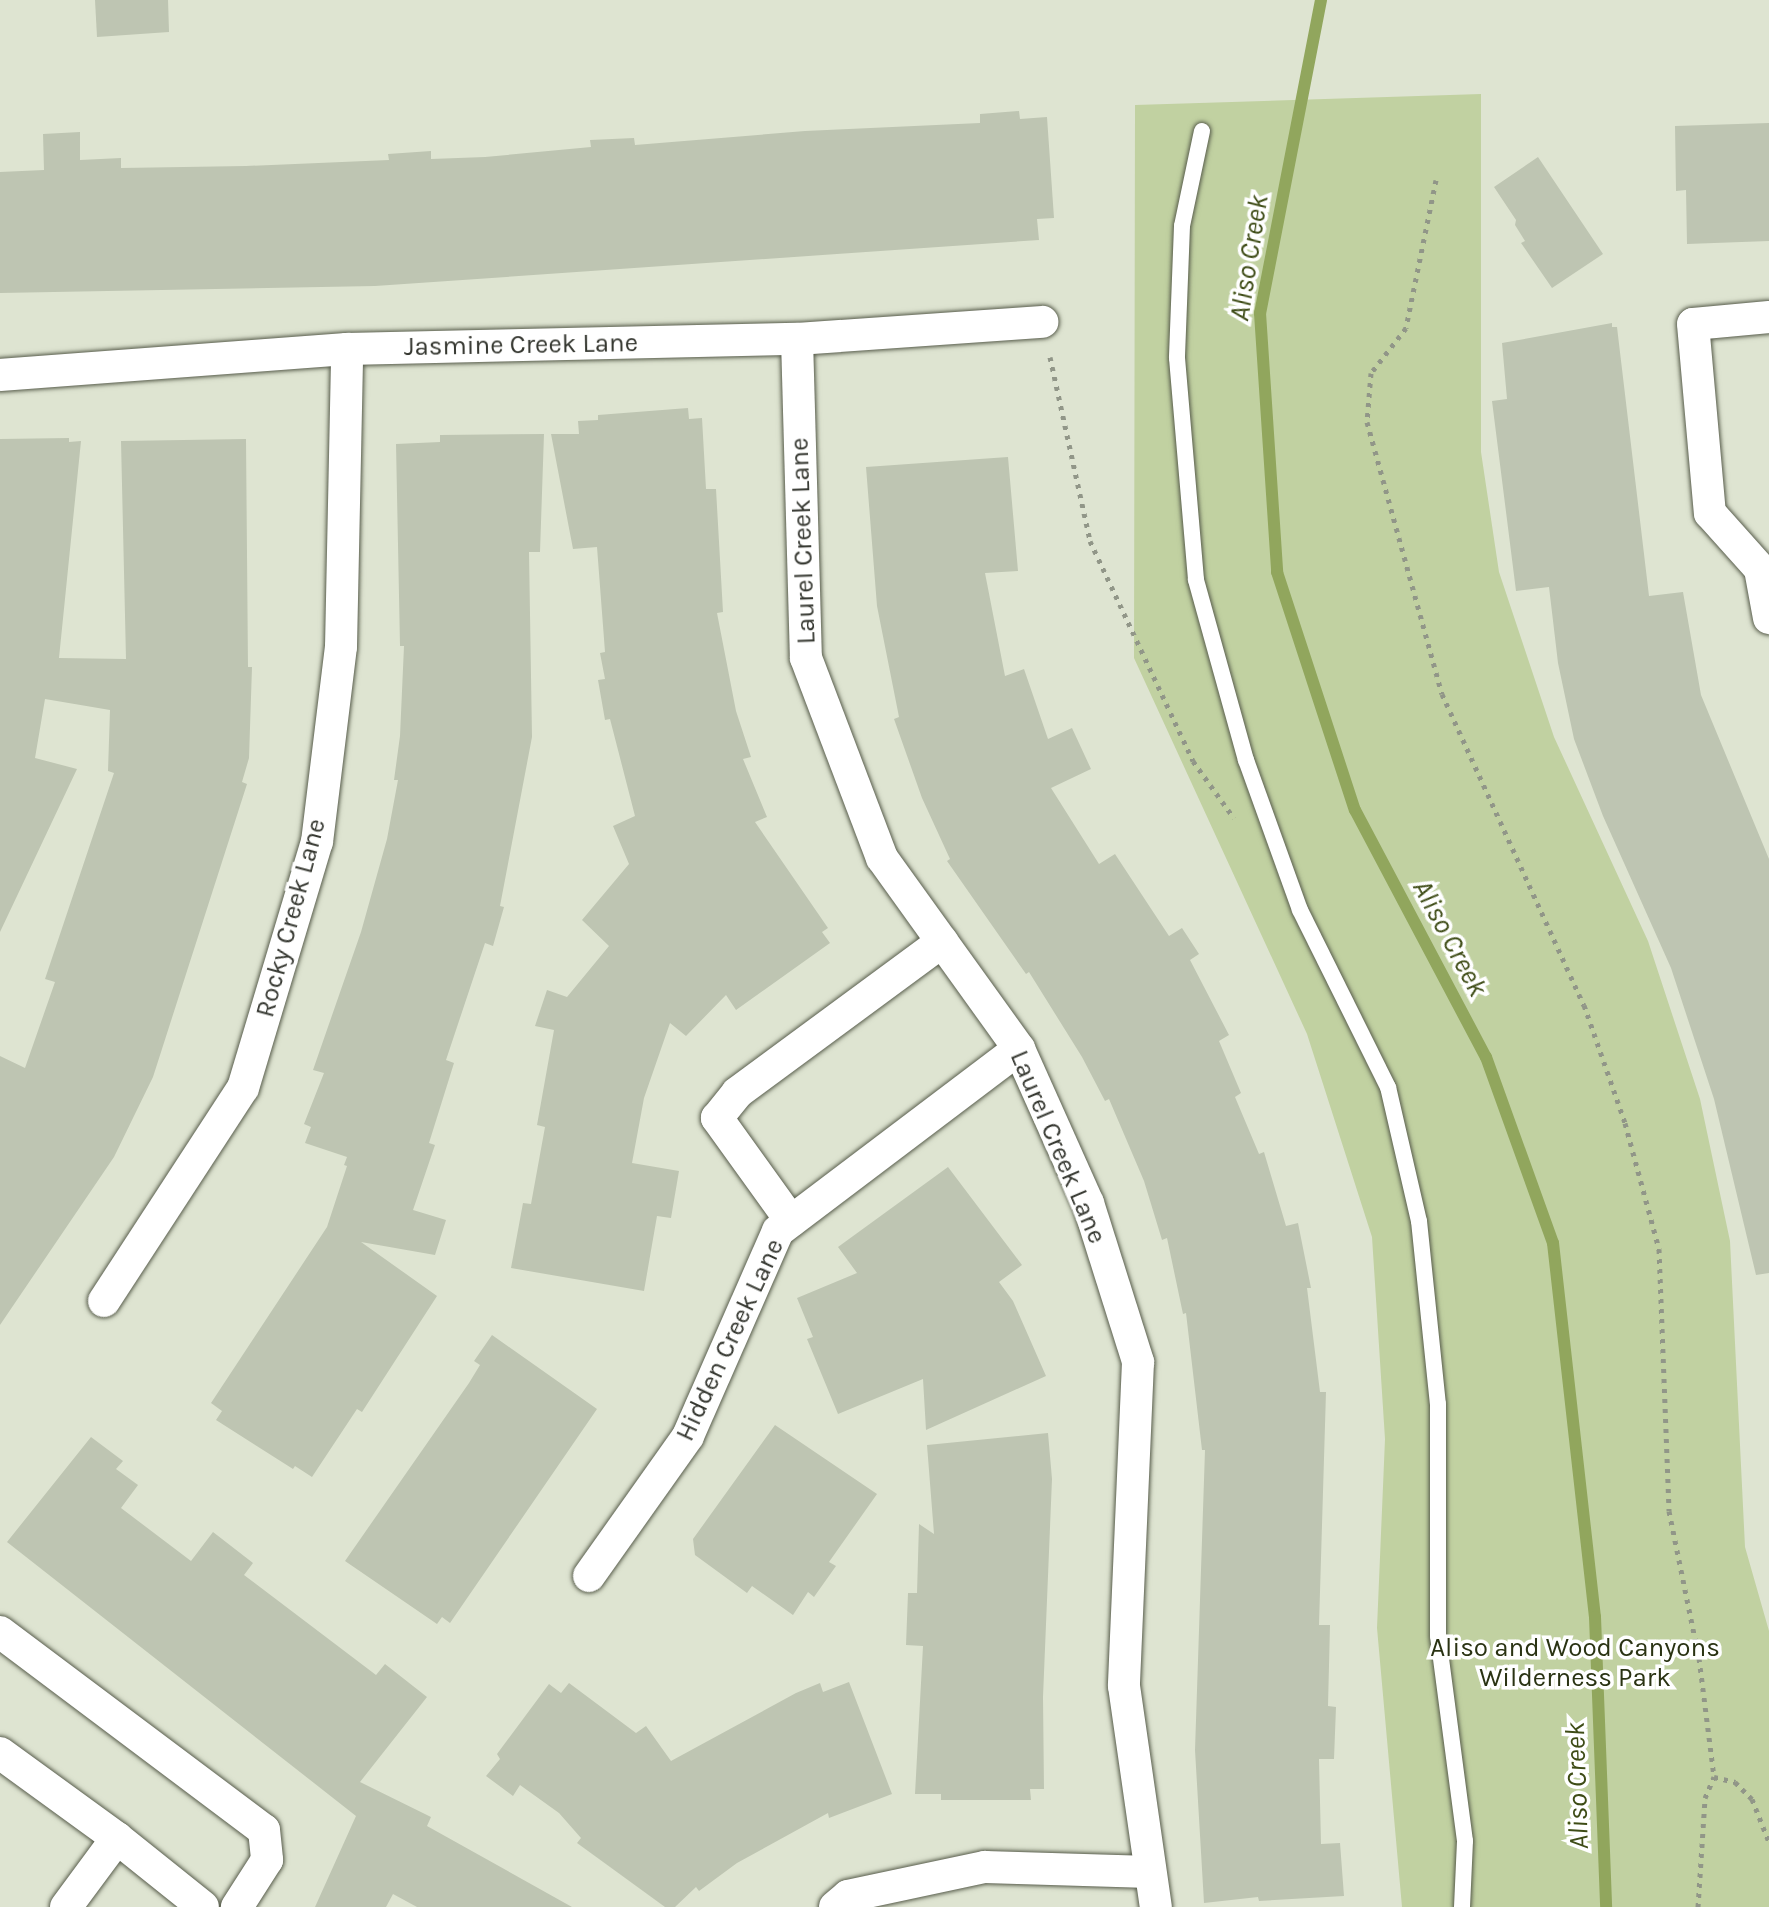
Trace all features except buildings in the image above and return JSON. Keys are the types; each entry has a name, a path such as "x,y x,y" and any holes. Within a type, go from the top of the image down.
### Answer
{"street":[{"path":"1769,317 1693,324 1710,513 1765,562 1769,618"},
{"name":"Jasmine Creek Lane","path":"0,375 347,349 797,339 1042,322"},
{"name":"Laurel Creek Lane","path":"797,339 806,658 882,858 1019,1049 1088,1203 1138,1362 1124,1686 1156,1907"},
{"name":"Rocky Creek Lane","path":"104,1301 243,1088 317,842 341,647 347,349"},
{"path":"791,1221 717,1118 737,1093 942,942"},
{"name":"Hidden Creek Lane","path":"589,1576 688,1436 778,1231 1019,1049"},
{"path":"0,1632 264,1830 267,1860 237,1907"},
{"path":"0,1753 117,1838 203,1907"},
{"path":"66,1907 117,1838"},
{"path":"835,1907 848,1896 985,1867 1150,1872"}],"lane":[{"path":"1202,131 1182,226 1177,358 1196,580 1246,760 1300,910 1388,1087 1419,1221 1438,1404 1438,1636 1465,1841 1462,1907"}],"path":[{"path":"1436,180 1406,328 1371,373 1367,422 1442,694 1584,1005 1625,1123 1659,1249 1669,1511 1699,1658 1714,1777 1705,1798 1698,1907"},
{"path":"1042,322 1090,541 1193,761 1237,823"},
{"path":"1714,1777 1735,1782 1752,1799 1769,1842"}],"green space":[{"name":"Aliso and Wood Canyons Wilderness Park","path":"1481,94 1481,452 1499,572 1554,737 1648,941 1700,1099 1730,1241 1745,1547 1769,1631 1769,1907 1402,1907 1377,1628 1385,1439 1372,1237 1307,1034 1134,658 1135,105"}],"waterway":[{"name":"Aliso Creek","path":"1321,0 1260,313 1277,572 1355,810 1486,1057 1553,1243 1595,1617 1606,1907"}]}
